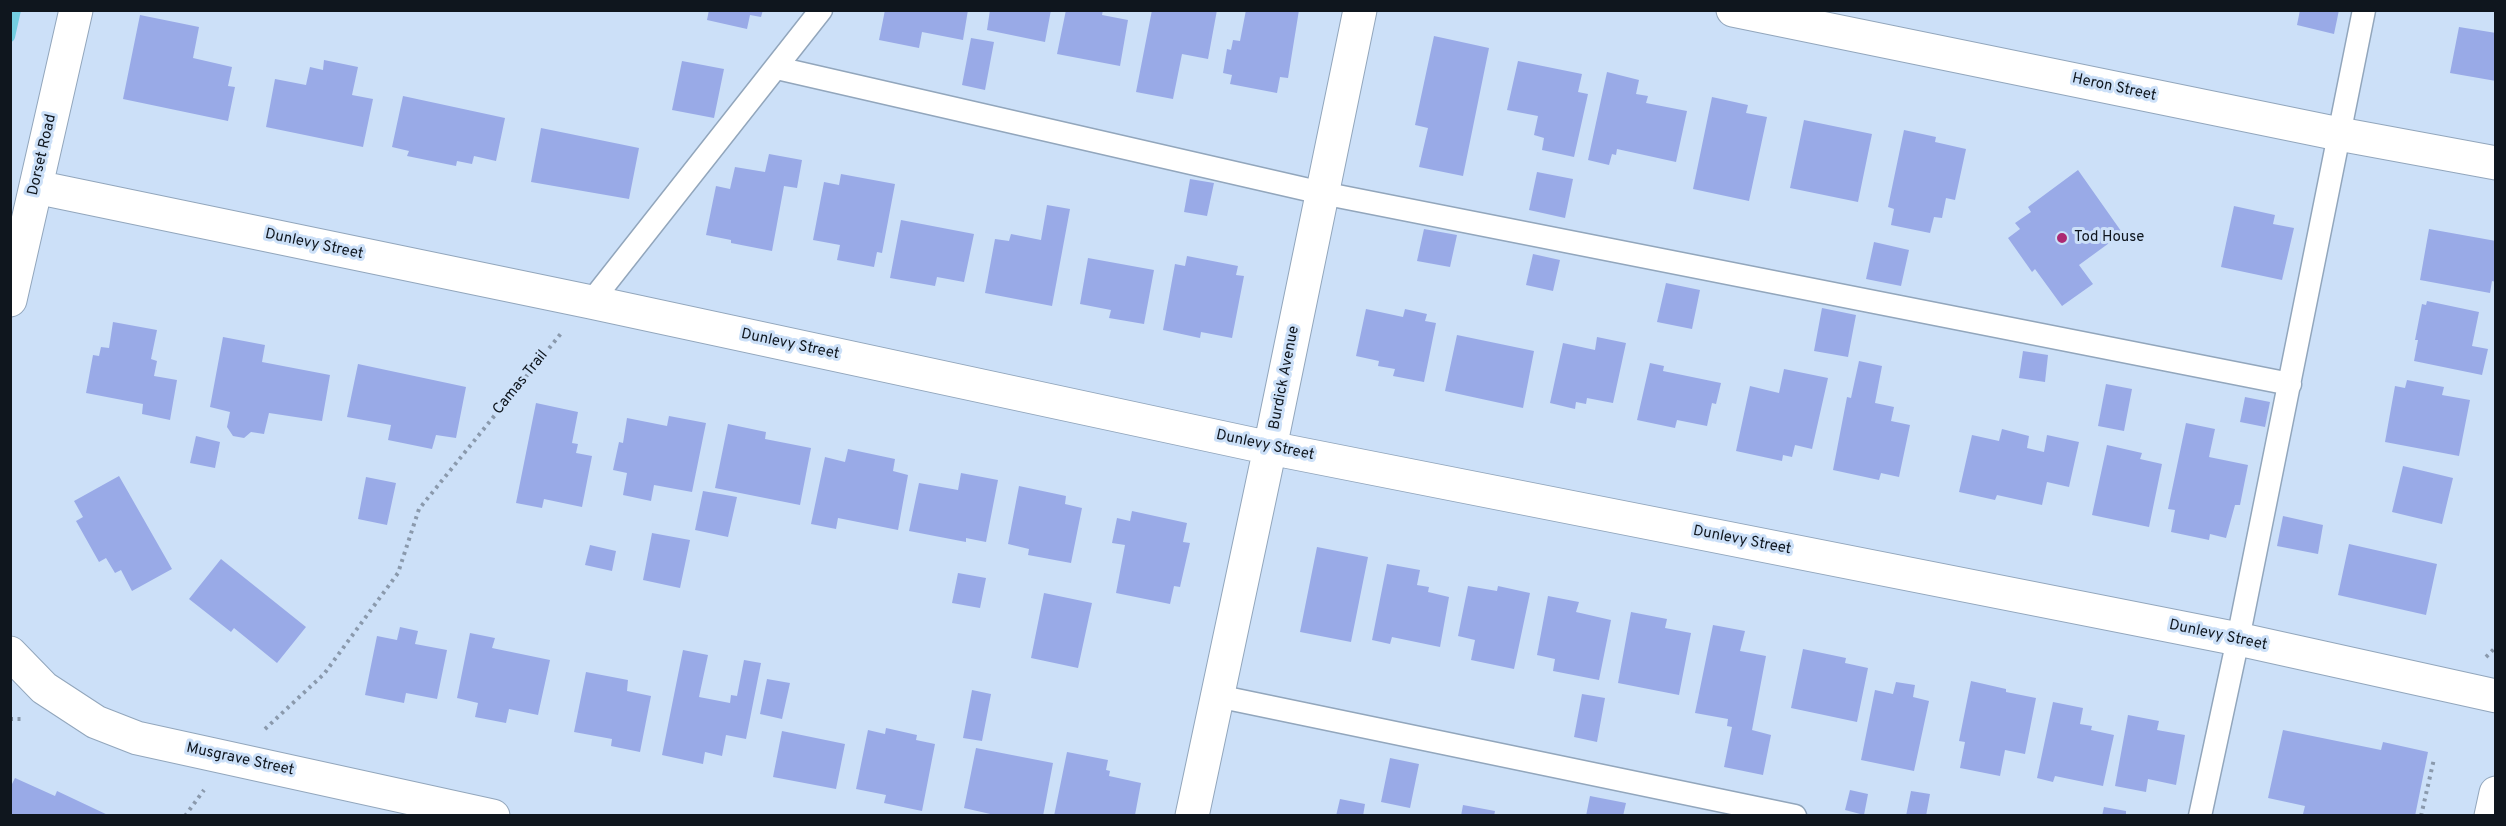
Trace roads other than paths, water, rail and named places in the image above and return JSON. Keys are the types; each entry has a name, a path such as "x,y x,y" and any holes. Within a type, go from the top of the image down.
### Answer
{"street":[{"name":"Dorset Road","path":"10,300 76,10"},
{"name":"Burdick Avenue","path":"1192,816 1359,10"},
{"name":"Heron Street","path":"1732,10 2339,134 2496,163"},
{"name":"Dunlevy Street","path":"36,187 591,302 1270,448 2238,639 2496,696"},
{"name":"Musgrave Street","path":"10,653 44,688 96,722 137,738 493,816"},
{"path":"2491,816 2496,793"}],"lane":[{"path":"591,302 821,10"},
{"path":"2200,816 2290,384 2364,10"},
{"path":"777,68 1322,193 2290,384"},
{"path":"1217,696 1795,816"}],"waterway":[{"path":"10,37 16,10"}],"place":[{"name":"Tod House","path":"2062,238"}]}
